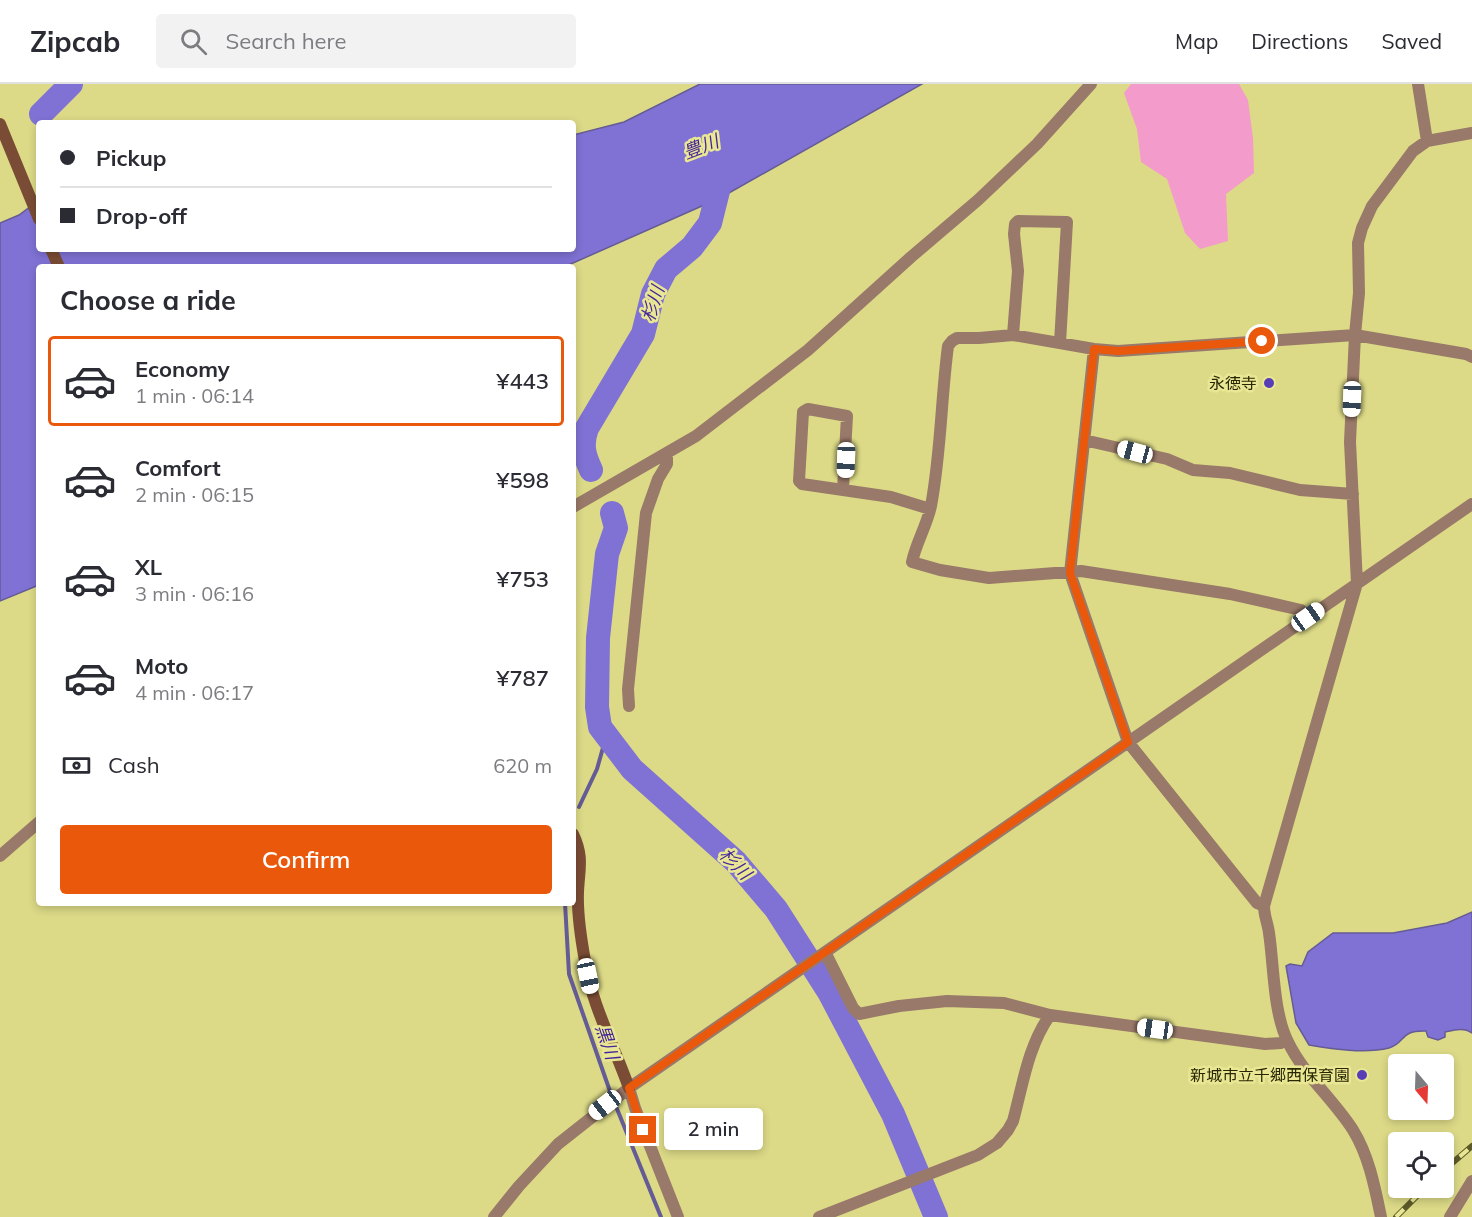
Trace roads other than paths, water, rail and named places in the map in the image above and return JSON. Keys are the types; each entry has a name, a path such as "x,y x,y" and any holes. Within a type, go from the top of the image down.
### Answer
{"street":[{"path":"576,505 696,436 808,350 911,257 978,201 1037,144 1091,84"},
{"path":"1418,84 1427,141"},
{"path":"0,124 36,212"},
{"path":"1381,1217 1371,1174 1361,1145 1352,1129 1300,1064 1287,1040 1280,1018 1264,906 1357,583 1350,442 1359,293 1358,243 1362,228 1372,206 1413,151 1427,141 1472,133"},
{"path":"1013,336 1018,271 1015,224 1018,221 1067,222 1060,343"},
{"path":"1308,617 1301,610 1230,594 1081,571 988,578 940,570 912,562 930,509 939,458 942,394 948,346 952,340 957,338 1013,336 1118,351 1355,335 1466,354 1472,357"},
{"path":"1094,349 1070,573 1128,742 1257,903 1264,906"},
{"path":"843,489 847,416 808,409 803,412 799,481 802,484 891,497 930,509"},
{"path":"1084,440 1167,459 1193,470 1238,474 1300,490 1353,494"},
{"path":"629,706 628,689 646,513 658,479 667,464 667,453"},
{"path":"494,1217 558,1144 625,1090 1472,504"},
{"path":"0,856 36,825"},
{"path":"576,841 580,850 578,893 580,927 587,972 596,1006 625,1090 635,1108 678,1217"},
{"path":"822,953 853,1008 859,1014 869,1014 899,1006 947,1001 1004,1003 1050,1015 1265,1044 1281,1043 1287,1040"},
{"path":"819,1217 978,1155 997,1143 1013,1120 1030,1052 1042,1026 1050,1015"},
{"path":"1450,1217 1472,1181"}],"water":[{"name":"豊川","path":"700,84 922,84 720,198 571,264 36,264 36,586 0,601 0,223 19,215 36,202 36,252 576,252 576,134 624,122"},
{"path":"1472,912 1472,1033 1452,1030 1445,1032 1445,1037 1438,1040 1428,1037 1426,1031 1417,1031 1407,1035 1394,1046 1370,1051 1309,1045 1296,1023 1286,966 1290,964 1302,966 1308,952 1333,933 1393,933 1447,923"}],"waterway":[{"path":"41,114 71,84"},
{"name":"杉川","path":"591,470 584,450 587,428 643,334 653,294 666,269 692,247 710,223 721,179 720,168"},
{"name":"杉川","path":"612,513 616,528 607,554 598,638 597,707 600,727 632,769 736,862 776,909 829,992 893,1114 936,1217"},
{"name":"黒川","path":"579,807 597,769 606,737"},
{"name":"黒川","path":"565,906 569,974 612,1097"},
{"name":"黒川","path":"615,1104 661,1217"}],"railway":[{"path":"1454,1162 1472,1146"},
{"path":"1396,1217 1415,1198"}],"place":[{"name":"永徳寺","path":"1269,383"},
{"name":"新城市立千郷西保育園","path":"1362,1075"}]}
